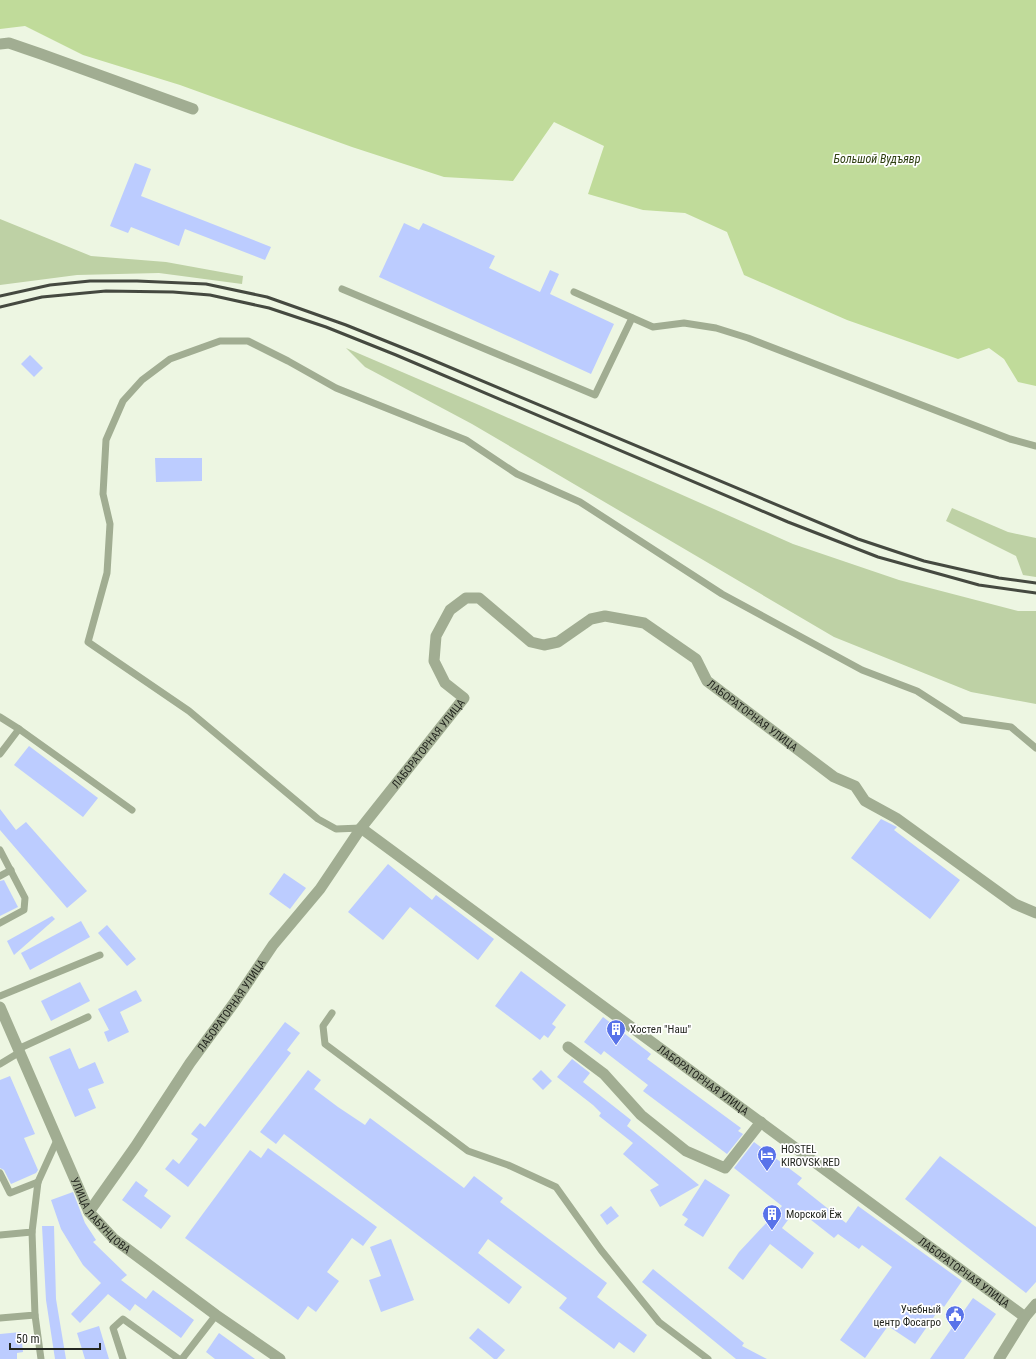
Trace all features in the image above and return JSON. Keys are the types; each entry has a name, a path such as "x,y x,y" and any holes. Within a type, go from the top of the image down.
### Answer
{"street":[{"path":"0,44 9,43 193,109"},
{"name":"ЛАБОРАТОРНАЯ УЛИЦА","path":"90,1212 190,1063 234,1004 273,946 320,889 361,828 464,698 445,684 434,661 436,636 450,610 466,598 479,598 531,642 544,645 558,642 591,619 604,616 644,624 696,659 707,681 834,777 855,786 865,801 896,818 1015,904 1036,914"},
{"name":"ЛАБОРАТОРНАЯ УЛИЦА","path":"361,828 1025,1317"},
{"name":"УЛИЦА ЛАБУНЦОВА","path":"0,1007 90,1212 114,1239 216,1315 280,1359"},
{"path":"568,1047 604,1074 641,1115 686,1151 725,1168 761,1122"},
{"path":"999,1359 1025,1317 1036,1304"}],"lane":[{"path":"342,289 595,395 632,318"},
{"path":"574,292 653,327 684,324 716,328 742,336 1010,440 1036,446"},
{"path":"361,828 336,830 318,819 189,711 88,642 107,573 110,524 103,494 106,440 123,401 142,380 170,359 220,341 248,341 288,361 336,388 466,440 517,474 580,502 722,594 862,670 917,690 941,708 962,720 1011,727 1036,748"},
{"path":"0,717 132,810"},
{"path":"0,754 19,729"},
{"path":"0,850 26,898 24,910 0,923"},
{"path":"0,876 11,870"},
{"path":"0,996 100,954"},
{"path":"332,1012 323,1026 325,1044 468,1151 508,1165 556,1187 600,1250 659,1322 708,1359"},
{"path":"0,1064 19,1050 88,1017"},
{"path":"41,1359 35,1315 32,1232 38,1182 58,1138"},
{"path":"0,1173 10,1193 38,1182"},
{"path":"0,1235 32,1232"},
{"path":"0,1318 35,1315"},
{"path":"182,1359 216,1315"},
{"path":"123,1359 113,1328 123,1319 179,1359"}],"shaded area":[{"path":"0,219 91,256 166,262 243,276 242,284 159,273 77,275 0,285"},
{"path":"346,348 479,405 793,544 899,580 1018,611 1036,611 1036,704 971,692 834,637 472,424 365,367"},
{"path":"952,508 1008,532 1036,538 1036,577 1023,575 1016,556 946,521"}],"water":[{"name":"Большой Вудъявр","path":"0,0 1036,0 1036,386 1018,382 1004,359 989,348 958,359 847,320 744,275 727,232 685,213 643,210 588,194 604,146 554,122 513,181 444,177 352,147 180,85 83,55 25,26 0,29"}],"building":[{"path":"135,163 151,169 141,196 271,247 265,260 185,229 179,246 131,227 128,233 110,226"},
{"path":"404,223 419,230 423,223 495,256 489,268 540,292 550,270 559,274 550,294 614,324 591,374 379,277"},
{"path":"30,355 43,368 34,377 21,364"},
{"path":"155,458 202,458 202,481 156,482"},
{"path":"29,746 98,798 83,817 14,765"},
{"path":"0,809 16,830 26,822 87,891 67,908 0,830"},
{"path":"881,819 897,827 894,830 960,880 930,919 851,858"},
{"path":"388,864 432,900 436,895 494,939 478,960 410,907 383,940 348,912"},
{"path":"284,873 306,888 290,909 269,894"},
{"path":"4,880 18,907 0,916 0,881"},
{"path":"52,916 55,919 14,955 7,941"},
{"path":"81,921 90,937 30,970 21,953"},
{"path":"107,925 136,959 127,966 98,933"},
{"path":"521,971 566,1005 552,1024 556,1027 548,1038 544,1035 540,1040 495,1006"},
{"path":"80,982 90,1001 51,1021 41,1001"},
{"path":"136,990 142,1001 120,1012 129,1032 108,1042 104,1032 109,1030 98,1009"},
{"path":"603,1017 651,1054 647,1059 741,1128 738,1131 743,1134 727,1154 643,1091 648,1085 604,1051 601,1055 584,1042"},
{"path":"285,1022 300,1033 287,1050 291,1053 188,1187 165,1169 173,1159 179,1164 198,1139 191,1134 200,1123 205,1127"},
{"path":"70,1048 79,1069 95,1062 104,1083 88,1089 96,1108 75,1117 49,1057"},
{"path":"572,1059 590,1073 583,1082 631,1120 627,1126 699,1185 660,1207 650,1190 659,1185 623,1154 633,1143 599,1116 601,1113 593,1105 557,1077"},
{"path":"308,1070 321,1080 314,1089 338,1107 365,1125 370,1118 464,1188 474,1176 503,1198 500,1202 607,1283 597,1297 647,1335 634,1353 619,1342 614,1349 559,1308 567,1298 488,1239 478,1253 522,1287 509,1304 284,1134 276,1144 260,1132"},
{"path":"541,1070 552,1081 543,1090 532,1079"},
{"path":"10,1076 35,1134 24,1138 38,1170 36,1173 11,1184 4,1170 0,1168 0,1080"},
{"path":"754,1142 802,1178 797,1184 846,1223 858,1206 962,1281 944,1307 942,1305 915,1344 888,1326 865,1358 840,1340 892,1267 862,1245 859,1249 838,1234 834,1238 806,1216 803,1219 794,1212 782,1228 814,1253 802,1269 770,1244 743,1280 728,1268 739,1252 782,1206 734,1168"},
{"path":"268,1148 377,1227 363,1246 352,1238 327,1272 339,1281 316,1312 308,1306 298,1320 185,1238 250,1150 261,1158"},
{"path":"940,1156 1036,1227 1036,1282 1026,1293 905,1199"},
{"path":"705,1179 730,1195 703,1237 684,1225 688,1219 682,1215"},
{"path":"136,1181 148,1190 144,1196 171,1216 161,1229 122,1200"},
{"path":"73,1192 85,1223 96,1240 93,1242 127,1275 121,1280 146,1299 153,1290 194,1320 181,1338 135,1304 130,1311 108,1294 80,1323 71,1314 101,1283 83,1265 61,1229 51,1200"},
{"path":"611,1206 619,1216 607,1225 600,1215"},
{"path":"42,1226 54,1226 56,1299 66,1359 55,1359 46,1300"},
{"path":"391,1239 414,1300 381,1312 369,1280 381,1276 370,1247"},
{"path":"653,1269 744,1343 742,1346 767,1359 736,1359 642,1282"},
{"path":"973,1298 996,1314 964,1359 930,1359"},
{"path":"99,1326 109,1359 85,1359 77,1333"},
{"path":"478,1328 505,1350 497,1359 494,1359 469,1338"},
{"path":"21,1332 23,1352 17,1353 17,1359 0,1359 0,1334"},
{"path":"219,1333 255,1359 215,1359 206,1352"}],"railway":[{"path":"0,296 50,285 90,281 137,281 206,284 267,297 346,325 423,356 858,539 924,561 999,578 1036,583"},
{"path":"0,307 42,297 106,291 173,292 210,295 269,308 326,327 396,355 788,522 878,557 979,585 1036,593"}],"place":[{"name":"Хостел \"Наш\"","path":"616,1046"},
{"name":"HOSTEL KIROVSK RED","path":"767,1172"},
{"name":"Морской Ёж","path":"772,1231"},
{"name":"Учебный центр Фосагро","path":"955,1332"}]}
